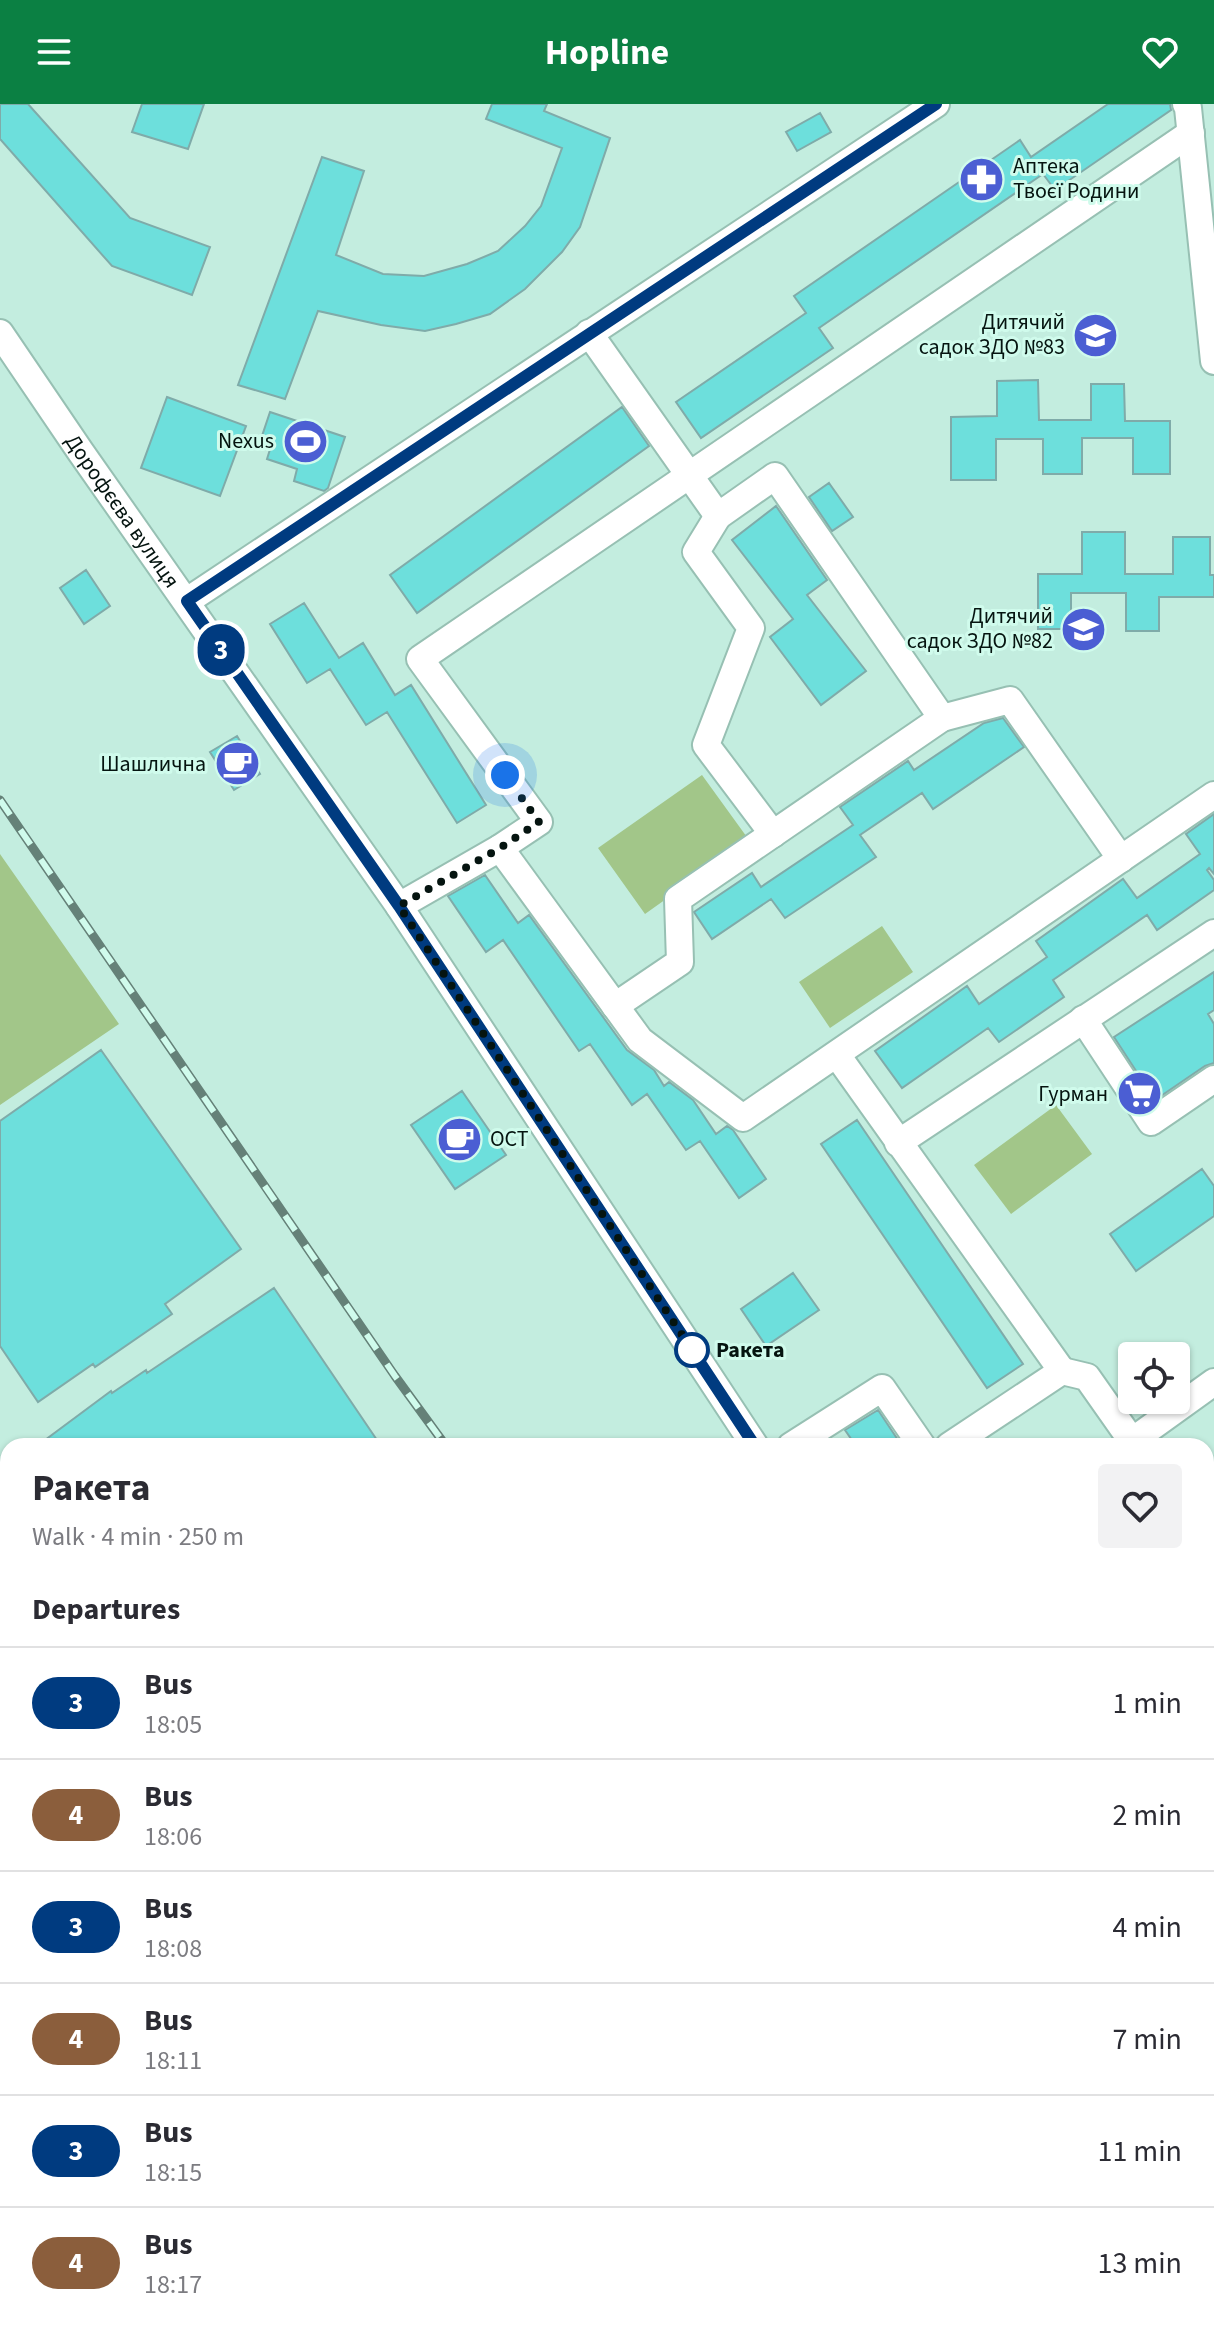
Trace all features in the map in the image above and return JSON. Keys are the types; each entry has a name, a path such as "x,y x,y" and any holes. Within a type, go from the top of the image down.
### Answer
{"street":[{"path":"187,601 936,104"},
{"path":"399,906 539,822 420,659 1195,122 1209,263 1214,361"},
{"name":"Дорофєєва вулиця","path":"0,333 399,906 750,1438"},
{"path":"589,333 718,516"},
{"path":"773,834 706,745 751,628 696,552 718,516 775,476 942,718"},
{"path":"615,1006 680,962 678,899 942,718 1010,700 1121,859"},
{"path":"500,848 640,1040 743,1118 1214,795"},
{"path":"898,1143 1214,933"},
{"path":"1083,1019 1151,1122 1214,1079"},
{"path":"837,1055 1062,1371 1087,1377 1130,1438"},
{"path":"961,1438 1062,1371"},
{"path":"1136,1438 1214,1382"},
{"path":"804,1438 882,1388 916,1438"}],"green space":[{"path":"702,775 749,840 645,914 598,848"},
{"path":"0,854 119,1024 0,1105"},
{"path":"882,926 913,972 830,1028 799,982"},
{"path":"1056,1105 1092,1154 1011,1214 974,1165"}],"building":[{"path":"0,104 28,104 130,218 210,247 192,295 112,266 0,139"},
{"path":"142,104 204,104 188,149 132,132"},
{"path":"492,104 547,104 544,111 610,138 580,227 562,252 525,289 490,314 456,324 425,331 318,311 285,399 238,385 322,157 364,171 336,255 383,274 424,276 467,264 498,251 525,226 541,206 562,148 486,119"},
{"path":"1108,104 1170,104 1171,110 1055,190 1043,174 819,328 833,348 701,438 676,402 806,313 794,296 1020,140 1031,157"},
{"path":"820,113 831,132 797,151 786,132"},
{"path":"1038,380 1039,420 1091,420 1091,384 1124,384 1125,421 1170,421 1170,474 1133,474 1133,438 1082,438 1082,474 1043,474 1043,439 996,439 996,480 951,480 951,417 997,416 997,381"},
{"path":"167,397 246,426 220,496 141,468"},
{"path":"622,407 649,446 417,613 390,575"},
{"path":"270,412 345,437 328,488 324,491 294,481 297,469 267,459 272,443 261,439"},
{"path":"829,483 853,517 832,531 809,497"},
{"path":"776,506 827,580 807,595 866,671 821,705 770,637 793,619 732,540"},
{"path":"1082,532 1125,532 1125,574 1173,574 1173,537 1210,537 1210,575 1214,575 1214,597 1159,597 1159,631 1126,631 1126,593 1071,593 1071,629 1038,629 1038,574 1082,574"},
{"path":"86,570 110,606 84,624 60,588"},
{"path":"304,603 339,658 363,643 395,695 411,685 486,805 457,823 387,712 366,725 330,669 307,683 270,624"},
{"path":"1003,718 1024,747 933,809 922,793 860,835 876,857 785,918 771,899 712,939 694,912 752,873 761,887 853,825 840,807 908,761 914,770 984,723"},
{"path":"237,736 260,774 234,790 210,752"},
{"path":"1214,814 1214,874 1209,868 1207,870 1214,880 1214,890 1157,930 1147,915 1053,980 1064,997 999,1042 988,1028 902,1088 875,1051 967,986 979,1004 1047,957 1036,941 1123,879 1137,898 1200,854 1186,834"},
{"path":"485,875 518,923 529,915 627,1050 654,1070 664,1086 669,1082 693,1100 716,1134 727,1126 733,1130 766,1179 739,1198 700,1141 686,1150 647,1094 632,1105 590,1044 579,1051 503,940 486,952 448,896"},
{"path":"1214,972 1214,1010 1208,1014 1214,1024 1214,1063 1155,1100 1114,1037"},
{"path":"101,1050 241,1249 165,1304 172,1314 38,1402 0,1346 0,1121"},
{"path":"462,1091 506,1155 455,1189 411,1125"},
{"path":"857,1120 1023,1364 987,1388 821,1144"},
{"path":"1202,1169 1214,1186 1214,1216 1136,1271 1110,1234"},
{"path":"793,1273 819,1310 766,1346 741,1309"},
{"path":"274,1288 376,1438 48,1438 111,1391 146,1370 147,1373"},
{"path":"878,1410 897,1438 850,1438 845,1430"}],"railway":[{"path":"0,800 440,1438"}],"bus line":[{"name":"3","path":"750,1438 399,906 187,601 936,104"}],"place":[{"name":"Аптека Твоєї Родини","path":"982,179"},
{"name":"Дитячий садок ЗДО №83","path":"1096,335"},
{"name":"Nexus","path":"305,441"},
{"name":"Дитячий садок ЗДО №82","path":"1084,629"},
{"name":"Шашлична","path":"237,764"},
{"name":"Гурман","path":"1139,1094"},
{"name":"ОСТ","path":"459,1139"},
{"name":"Ракета","path":"692,1350"}],"route":[{"path":"505,775 539,822 399,906 692,1350"}]}
